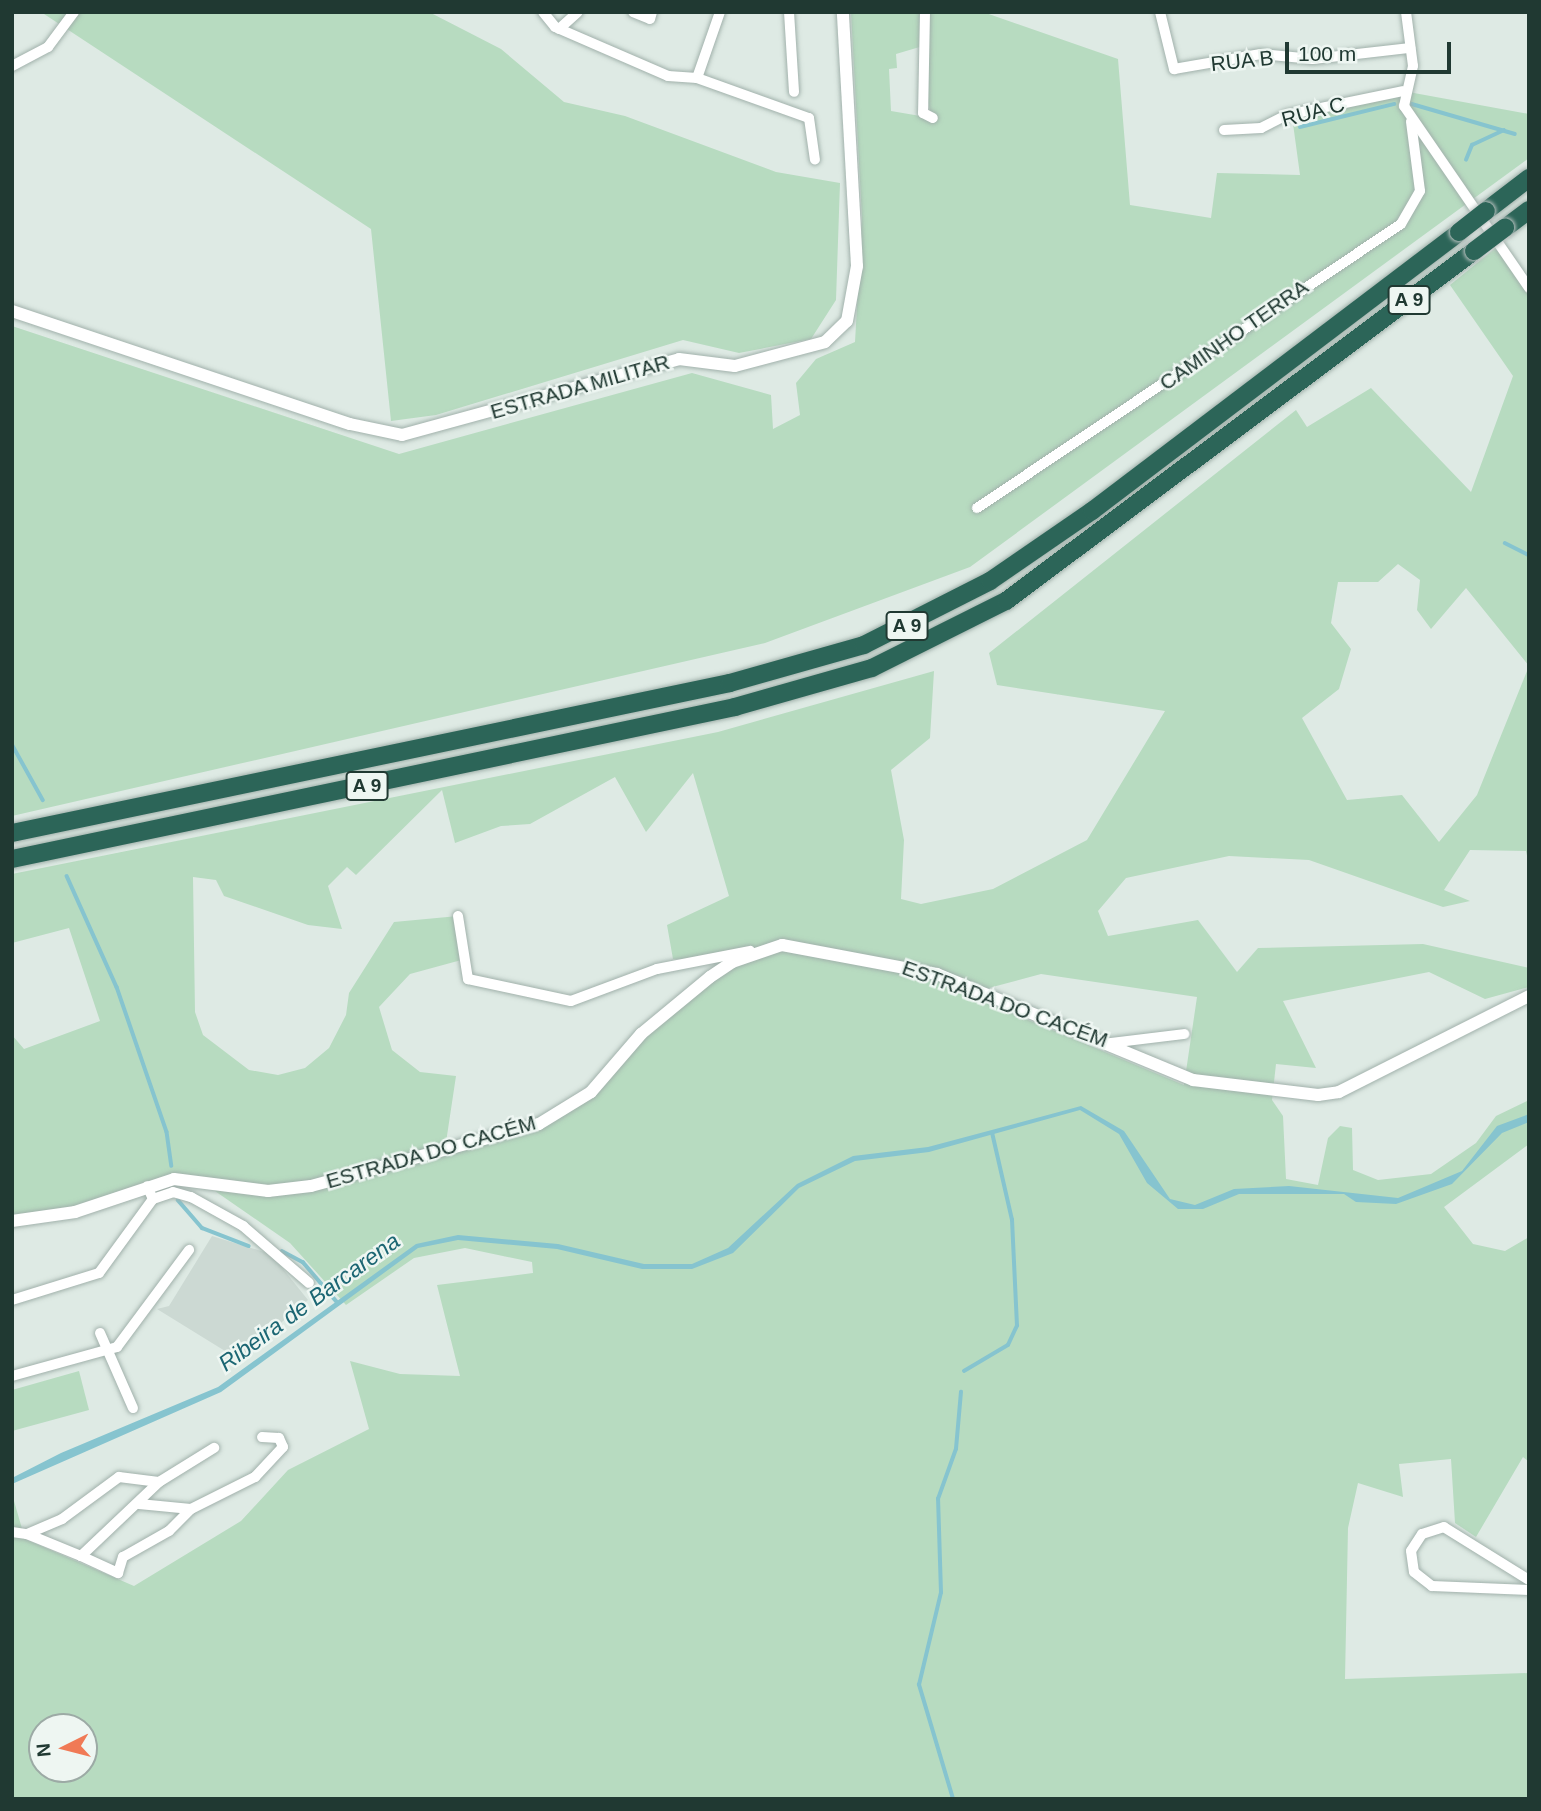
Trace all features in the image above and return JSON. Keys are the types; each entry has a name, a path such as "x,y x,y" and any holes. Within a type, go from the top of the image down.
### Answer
{"highway":[{"name":"A 9","path":"12,833 730,683 864,645 927,617 1092,511 1529,178"},
{"name":"A 9","path":"12,859 257,810 802,692 939,639 1006,601 1105,530 1529,210"}],"street":[{"path":"12,65 48,47 74,12"},
{"path":"543,12 559,29 668,76 697,78 809,118 815,160"},
{"path":"559,29 578,12"},
{"path":"633,12 650,19 652,12"},
{"path":"697,78 720,12"},
{"path":"789,12 794,92"},
{"name":"ESTRADA MILITAR","path":"12,311 350,424 402,435 679,359 735,366 825,342 847,321 857,267 843,12"},
{"path":"925,12 923,113 933,118"},
{"name":"RUA B","path":"1160,12 1174,69 1261,54 1313,60 1410,48"},
{"path":"1406,12 1413,66 1403,91 1411,122 1529,288"},
{"name":"RUA C","path":"1224,130 1261,128 1287,115 1403,91"},
{"name":"CAMINHO TERRA","path":"977,508 1401,224 1420,191 1411,122"},
{"path":"458,916 468,979 571,1001 657,969 761,950"},
{"name":"ESTRADA DO CACÉM","path":"12,1221 75,1212 174,1179 268,1191 311,1186 539,1124 591,1092 641,1034 710,977 761,950 809,946 904,965 1110,1043 1193,1080 1326,1095 1529,996"},
{"path":"1110,1043 1163,1032 1184,1034"},
{"path":"147,1186 153,1199"},
{"path":"12,1300 99,1273 153,1199 173,1192 191,1197 243,1226 309,1283"},
{"path":"12,1376 108,1351 156,1302 188,1250"},
{"path":"100,1333 133,1408"},
{"path":"12,1532 27,1534 118,1573 122,1557 169,1531 191,1509 274,1464 282,1442 262,1437"},
{"path":"81,1556 139,1504 159,1482 214,1448"},
{"path":"27,1534 62,1519 119,1478 159,1482"},
{"path":"139,1504 191,1509"},
{"path":"1529,1580 1444,1527 1422,1534 1411,1550 1414,1572 1432,1586 1529,1590"}],"shaded area":[{"path":"212,1236 271,1254 308,1300 238,1359 157,1309 169,1306"}],"green space":[{"path":"41,12 429,12 501,49 564,102 625,116 776,172 840,183 836,300 811,339 739,353 683,340 436,415 391,421 371,229"},
{"path":"851,12 983,12 1118,59 1130,205 1211,218 1217,173 1300,175 1291,109 1403,91 1529,114 1529,158 970,567 765,643 12,816 12,326 399,454 692,373 771,395 773,429 800,415 796,383 816,359 855,342 862,219","holes":["923,46 921,73 932,118 891,111 889,69 897,68 896,54"]},
{"path":"1499,245 1529,288 1529,666 1529,865 1526,851 1470,850 1444,890 1470,901 1443,907 1309,860 1229,856 1126,878 1098,911 1108,936 1198,920 1237,972 1258,948 1423,944 1529,968 1529,987 1485,999 1429,972 1283,1001 1316,1068 1276,1064 1272,1100 1283,1116 1286,1179 1318,1185 1328,1138 1340,1126 1352,1128 1353,1170 1378,1180 1431,1174 1476,1143 1496,1116 1529,1100 1529,1144 1444,1207 1473,1244 1505,1251 1529,1237 1529,1462 1523,1457 1476,1537 1455,1523 1451,1459 1399,1464 1403,1497 1358,1483 1348,1528 1345,1679 1529,1673 1529,1799 12,1799 12,1494 25,1539 134,1586 241,1521 288,1470 369,1429 350,1361 400,1374 460,1376 437,1285 533,1273 532,1262 465,1248 414,1258 346,1305 290,1243 202,1182 187,1180 12,1221 12,1035 24,1049 100,1021 69,928 12,943 12,874 718,732 934,671 930,738 891,770 904,840 901,899 921,904 993,889 1087,840 1165,711 997,685 989,653 1296,410 1307,427 1371,388 1471,492 1513,376 1450,285","holes":["1398,564 1420,580 1417,610 1431,629 1466,588 1529,666 1477,795 1439,842 1402,795 1347,800 1302,718 1339,689 1351,649 1331,623 1338,582 1378,582","693,773 729,896 667,925 673,959 732,962 641,1034 591,1092 539,1124 445,1149 456,1076 420,1072 392,1050 379,1007 410,974 465,959 458,916 394,922 349,993 346,1015 329,1048 305,1068 278,1075 249,1070 203,1035 195,1012 193,877 216,880 224,896 308,925 342,929 328,886 347,867 356,875 442,790 455,843 501,826 530,824 615,777 646,832","1041,974 1197,997 1184,1085 966,994"]},
{"path":"79,1371 89,1410 12,1431 12,1390"}],"water":[{"path":"1081,1106 1124,1131 1170,1199 1195,1205 1234,1189 1289,1186 1398,1198 1462,1171 1497,1126 1529,1114 1529,1122 1502,1133 1452,1184 1396,1204 1356,1202 1344,1194 1239,1194 1203,1209 1178,1209 1147,1183 1119,1134 1080,1110 929,1152 855,1161 799,1188 733,1253 692,1269 642,1269 557,1249 458,1240 418,1248 221,1392 12,1484 12,1478 61,1453 218,1387 416,1244 458,1235 558,1244 644,1264 692,1264 728,1248 797,1184 853,1156 928,1147"}],"waterway":[{"path":"1300,127 1394,104"},
{"path":"1412,104 1515,134"},
{"path":"1466,160 1472,145 1504,130"},
{"path":"1505,543 1529,555"},
{"path":"12,744 43,800"},
{"path":"67,876 117,987 167,1132 172,1166"},
{"path":"964,1371 1008,1345 1017,1326 1012,1220 992,1133"},
{"path":"178,1200 202,1228 249,1246"},
{"name":"Ribeira de Barcarena","path":"282,1251 303,1262 338,1303"},
{"path":"953,1799 919,1685 941,1593 938,1499 956,1449 961,1392"}]}
